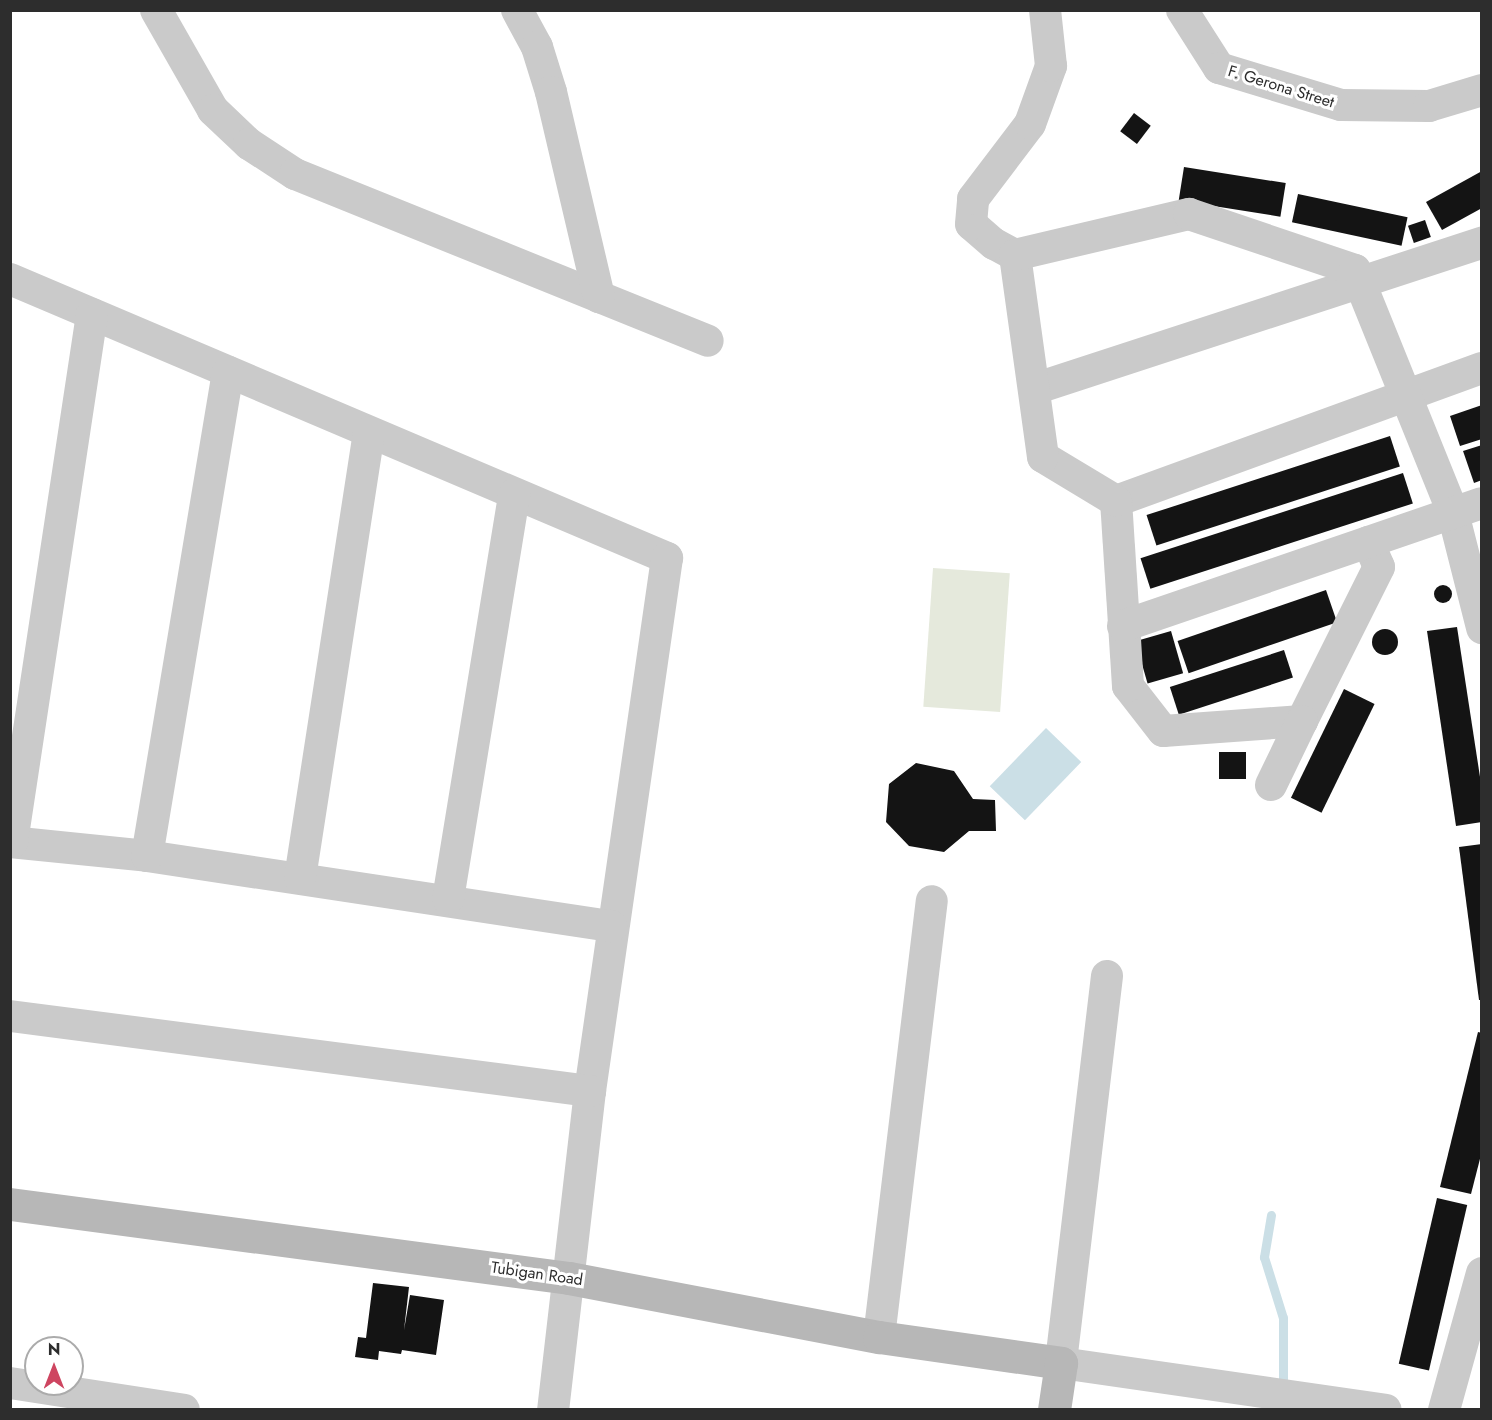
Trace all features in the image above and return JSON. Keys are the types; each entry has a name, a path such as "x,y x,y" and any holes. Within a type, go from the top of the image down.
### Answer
{"street":[{"path":"156,10 213,110 249,144 295,174 358,202 708,341"},
{"path":"517,10 537,47 551,92 598,297"},
{"path":"1045,10 1051,66 1030,124 973,199 971,224 994,244 1015,255 1189,214 1355,270 1406,394 1467,508 1482,628"},
{"name":"F. Gerona Street","path":"1182,10 1219,68 1341,105 1429,106 1482,90"},
{"path":"1034,389 1482,243"},
{"path":"1015,255 1043,457 1116,501"},
{"path":"10,279 667,558 612,926 590,1091 553,1410"},
{"path":"92,314 11,842 147,856 448,899 612,926"},
{"path":"1116,501 1482,368"},
{"path":"147,856 228,372"},
{"path":"300,878 369,432"},
{"path":"448,899 514,494"},
{"path":"1116,501 1128,686 1163,731 1302,722"},
{"path":"1123,626 1467,508"},
{"path":"1271,785 1379,567 1368,542"},
{"path":"879,1337 932,901"},
{"path":"1054,1410 1107,976"},
{"path":"10,1017 590,1091"},
{"name":"Tubigan Road","path":"10,1204 569,1278 879,1337 1061,1363"},
{"path":"1444,1410 1480,1289"},
{"path":"1061,1363 1382,1409"},
{"path":"10,1383 90,1402 184,1410"}],"shaded area":[{"path":"933,568 1010,573 1000,712 923,707"},
{"path":"1046,728 1081,762 1025,820 990,786"}],"building":[{"path":"1134,113 1151,126 1137,144 1120,131"},
{"path":"1184,167 1286,183 1280,217 1179,201"},
{"path":"1482,171 1482,208 1442,230 1426,202"},
{"path":"1298,194 1408,217 1402,246 1292,222"},
{"path":"1425,220 1431,237 1414,243 1408,226"},
{"path":"1482,405 1482,439 1460,446 1450,416"},
{"path":"1390,436 1400,466 1156,546 1147,515"},
{"path":"1482,445 1482,480 1474,483 1463,451"},
{"path":"1403,473 1413,503 1150,589 1141,558"},
{"path":"1439,585 1447,585 1452,590 1450,601 1439,603 1434,598 1434,590"},
{"path":"1326,590 1337,622 1189,673 1178,641"},
{"path":"1457,627 1482,790 1482,822 1456,826 1427,631"},
{"path":"1385,629 1394,633 1398,642 1394,651 1385,655 1376,651 1372,642 1376,633"},
{"path":"1171,631 1183,673 1148,683 1135,641"},
{"path":"1284,650 1293,678 1179,715 1170,687"},
{"path":"1344,689 1375,704 1322,813 1291,798"},
{"path":"1219,752 1246,752 1246,779 1219,779"},
{"path":"916,763 954,771 973,799 995,800 996,831 969,831 944,852 909,846 886,822 889,784"},
{"path":"1482,844 1482,1000 1479,1000 1459,847"},
{"path":"1478,1032 1482,1033 1482,1151 1471,1194 1440,1187"},
{"path":"1437,1198 1467,1205 1429,1371 1399,1364"},
{"path":"373,1283 409,1287 404,1330 410,1295 444,1300 436,1355 402,1350 401,1354 379,1351 378,1360 355,1357 358,1337 366,1338"}],"waterway":[{"path":"1271,1215 1264,1257 1283,1318 1283,1388"}]}
